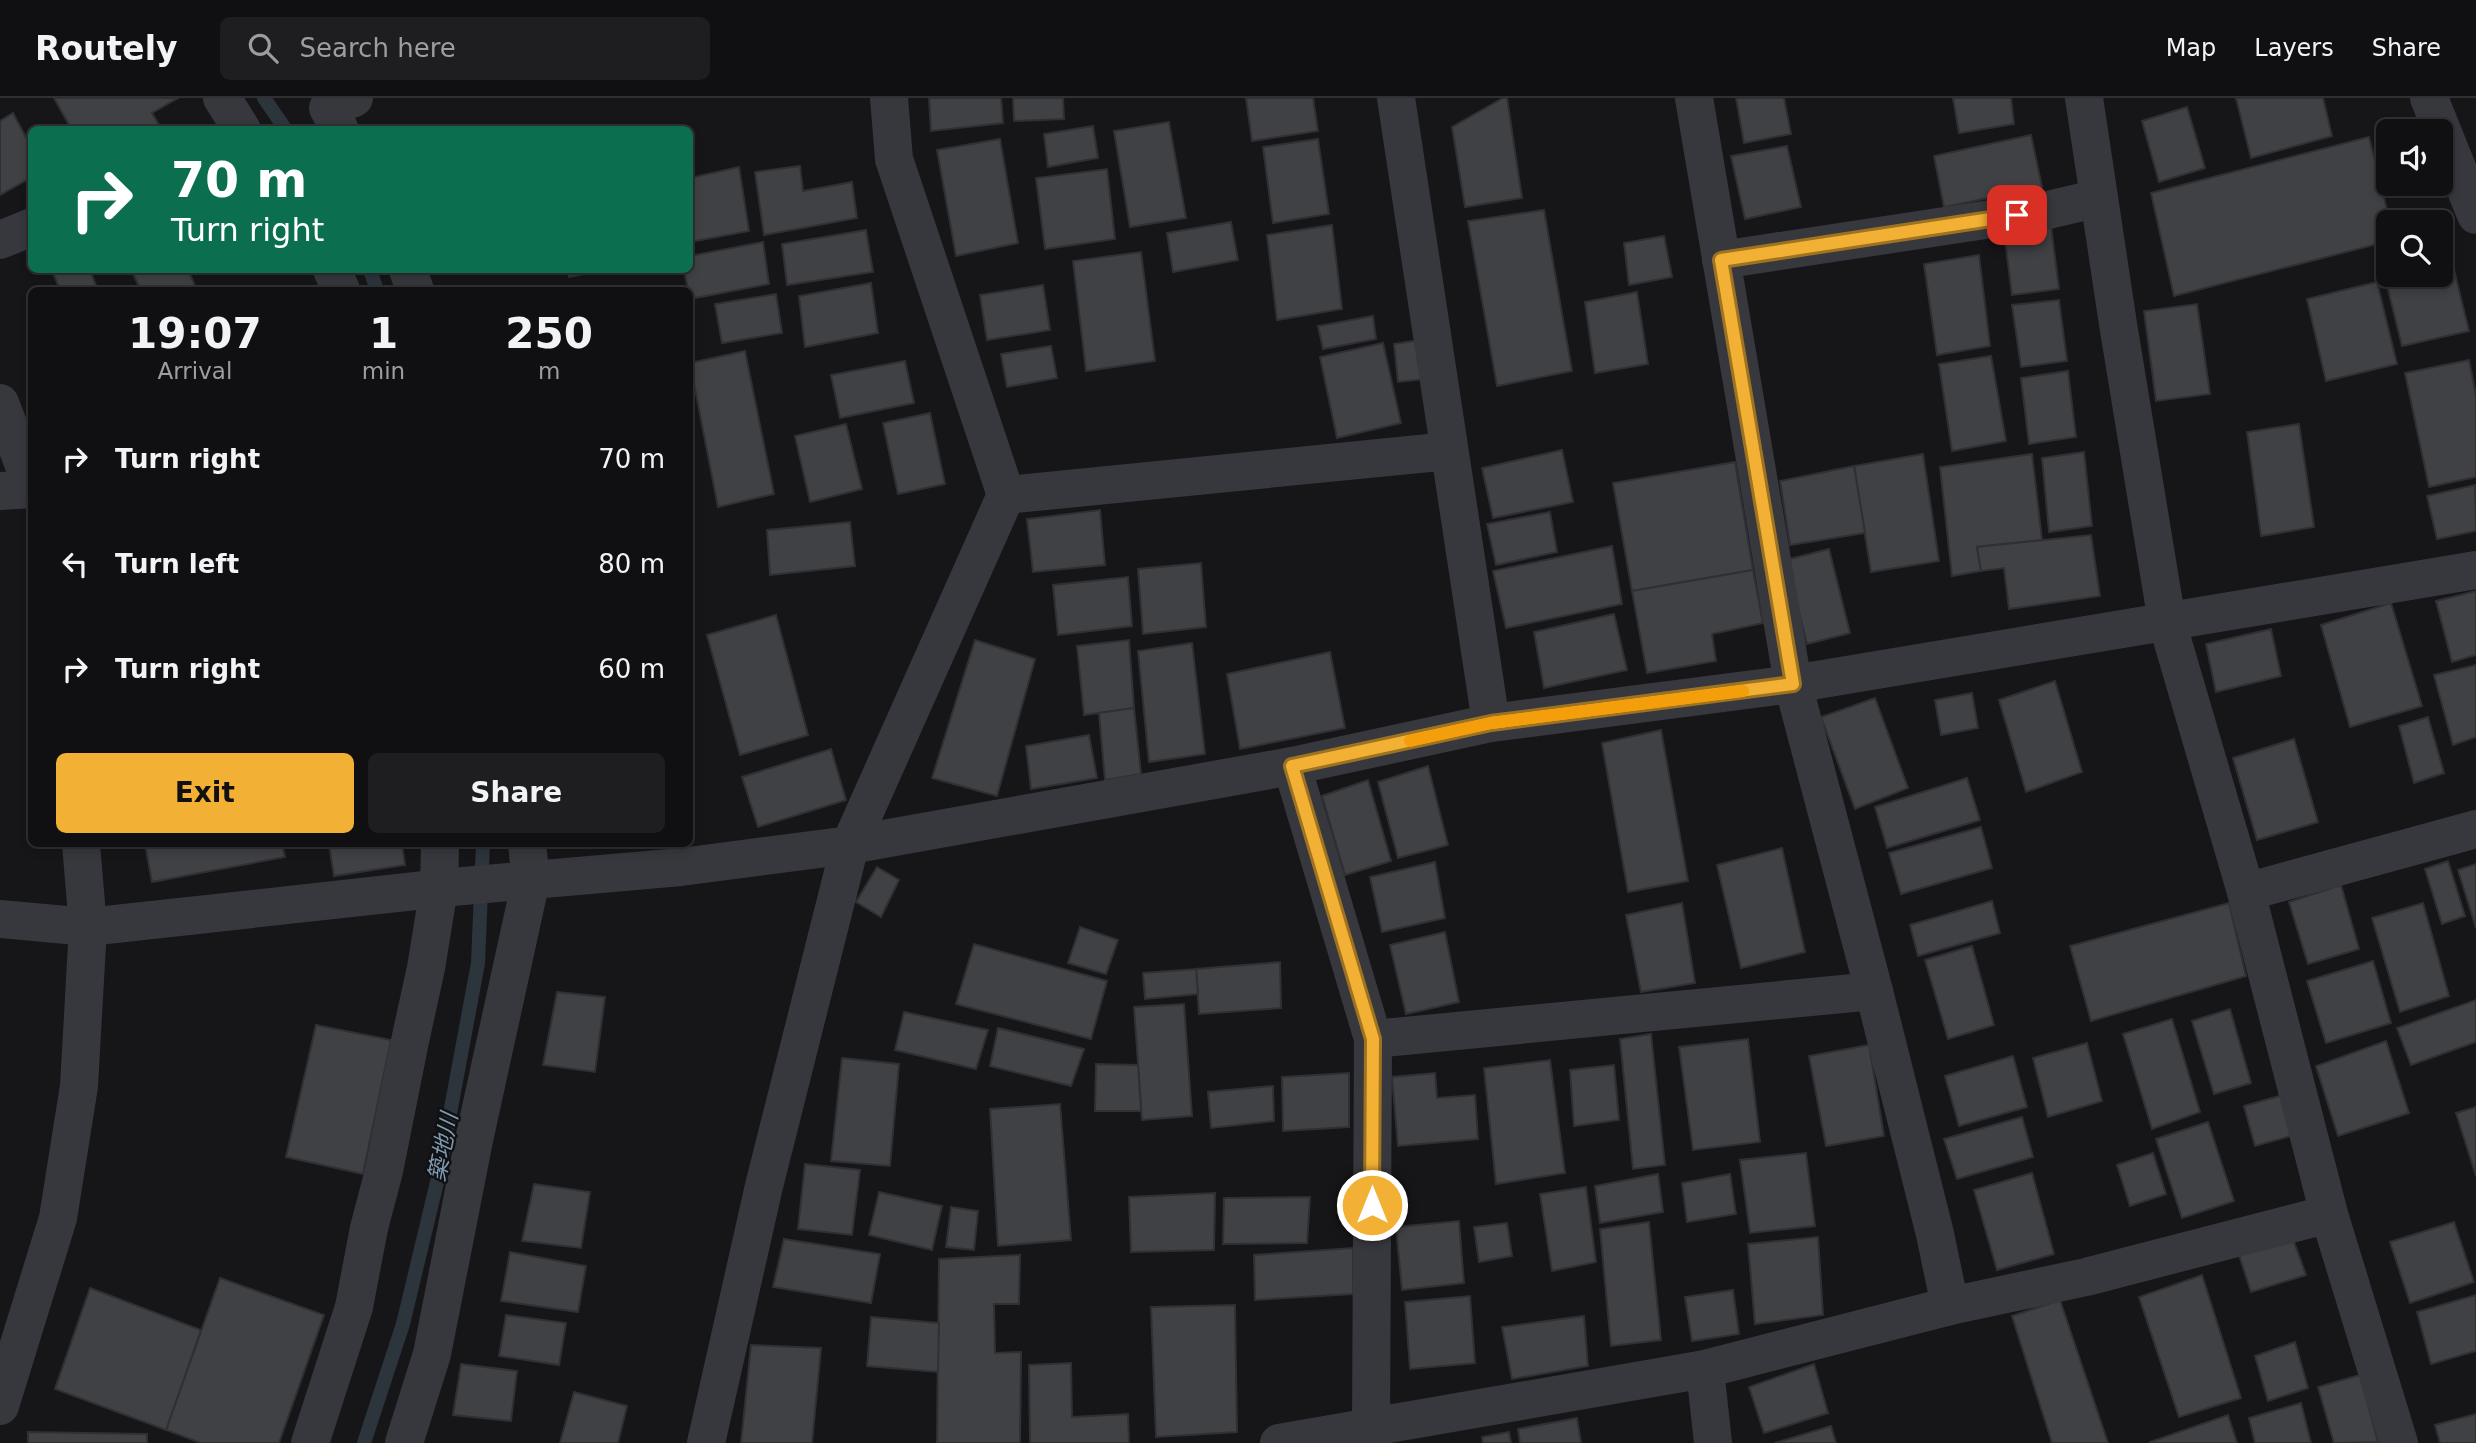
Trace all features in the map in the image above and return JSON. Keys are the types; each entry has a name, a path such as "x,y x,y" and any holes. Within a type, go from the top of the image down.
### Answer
{"street":[{"path":"222,98 240,126"},
{"path":"706,1443 764,1186 850,845 1006,495 894,159 889,98"},
{"path":"1396,98 1491,723"},
{"path":"1694,98 1793,684 1874,991 1935,1234 1950,1306"},
{"path":"2084,98 2167,622 2246,892 2329,1214 2399,1443"},
{"path":"2429,98 2476,215"},
{"path":"1721,260 2044,211 2099,198"},
{"path":"0,240 28,229"},
{"path":"0,403 28,476"},
{"path":"1006,495 1450,451"},
{"path":"0,491 28,488"},
{"path":"0,919 88,927 446,888 523,868 681,867 850,845 1292,766 1491,723 1793,684 2476,570"},
{"path":"1292,766 1373,1039 1371,1427"},
{"path":"2246,892 2476,829"},
{"path":"0,1406 58,1218 79,1086 88,927 81,847"},
{"path":"310,1443 354,1307 426,968 446,888 440,847"},
{"path":"404,1443 432,1354 523,868"},
{"path":"1373,1039 1874,991"},
{"path":"1279,1443 1705,1369 1950,1306 2086,1277 2329,1214"},
{"path":"1705,1369 1713,1443"}],"building":[{"path":"54,98 178,98 152,113 160,126 70,126"},
{"path":"929,98 1001,98 1003,123 931,131"},
{"path":"1013,98 1063,98 1064,119 1014,121"},
{"path":"1246,98 1313,98 1318,131 1252,141"},
{"path":"1507,98 1522,198 1465,207 1452,127"},
{"path":"1736,98 1784,98 1791,134 1744,143"},
{"path":"1953,98 2011,98 2014,124 1959,133"},
{"path":"2236,98 2323,98 2332,136 2251,158"},
{"path":"2187,107 2205,168 2159,182 2142,121"},
{"path":"13,113 28,141 28,179 0,195 0,121"},
{"path":"1169,122 1186,218 1130,227 1114,131"},
{"path":"1093,126 1098,158 1048,167 1044,134"},
{"path":"2031,135 2042,187 1944,207 1934,156"},
{"path":"2369,137 2376,165 2376,196 2384,196 2387,210 2376,210 2376,244 2174,296 2151,193"},
{"path":"1000,139 1018,243 956,256 937,150"},
{"path":"1318,139 1329,214 1273,223 1263,147"},
{"path":"1787,146 1801,207 1745,219 1731,156"},
{"path":"800,166 803,191 852,182 857,218 764,235 755,172"},
{"path":"739,167 749,231 693,241 693,177"},
{"path":"1107,169 1115,239 1045,249 1036,178"},
{"path":"1544,210 1572,371 1497,386 1468,221"},
{"path":"1231,222 1238,260 1173,272 1167,233"},
{"path":"1332,225 1342,309 1277,320 1267,235"},
{"path":"2051,226 2059,289 2012,295 2004,232"},
{"path":"866,230 873,272 787,285 782,244"},
{"path":"1664,236 1672,277 1629,285 1624,243"},
{"path":"763,242 769,284 693,298 693,287 688,287 685,273 693,273 693,255"},
{"path":"1141,252 1155,361 1086,371 1073,261"},
{"path":"1979,255 1990,346 1937,355 1924,264"},
{"path":"2453,266 2469,331 2402,346 2387,287 2453,287"},
{"path":"53,273 91,273 97,287 59,287"},
{"path":"132,273 189,273 196,287 140,287"},
{"path":"568,273 588,273 569,277"},
{"path":"2376,282 2397,364 2326,381 2307,299"},
{"path":"871,283 878,333 805,347 799,296"},
{"path":"1043,285 1050,330 987,340 980,295"},
{"path":"1637,292 1648,364 1595,373 1585,302"},
{"path":"776,294 782,333 722,343 715,304"},
{"path":"2059,300 2067,361 2021,367 2012,305"},
{"path":"2197,304 2210,394 2156,401 2144,311"},
{"path":"1373,316 1376,339 1323,349 1318,326"},
{"path":"1420,340 1425,379 1398,382 1394,344"},
{"path":"1383,343 1401,423 1337,438 1320,357"},
{"path":"1051,346 1057,378 1007,387 1001,354"},
{"path":"745,351 774,494 718,507 693,378 693,362"},
{"path":"1991,356 2006,441 1952,451 1939,364"},
{"path":"2469,360 2476,396 2476,477 2429,487 2405,373"},
{"path":"905,361 914,403 840,418 831,375"},
{"path":"2068,371 2076,437 2029,444 2021,378"},
{"path":"930,413 945,484 898,494 883,423"},
{"path":"846,424 862,489 810,502 795,436"},
{"path":"2299,424 2314,527 2261,536 2247,432"},
{"path":"1562,450 1573,502 1493,518 1482,468"},
{"path":"2084,452 2092,526 2049,532 2042,458"},
{"path":"1923,454 1939,561 1871,572 1854,466"},
{"path":"2032,454 2042,540 1977,547 1981,571 1952,576 1940,467"},
{"path":"1735,462 1753,570 1632,591 1613,483"},
{"path":"1854,466 1865,533 1790,545 1780,481"},
{"path":"2475,485 2476,531 2437,539 2427,496"},
{"path":"1100,510 1105,565 1033,572 1027,519"},
{"path":"1550,512 1557,552 1496,565 1487,524"},
{"path":"850,522 855,566 770,575 767,530"},
{"path":"2091,535 2100,596 2009,609 2004,568 1981,571 1977,547"},
{"path":"1612,546 1622,604 1506,628 1493,571"},
{"path":"1829,549 1850,633 1807,644 1786,560"},
{"path":"1201,563 1206,627 1143,634 1138,569"},
{"path":"1753,570 1763,623 1712,634 1716,661 1647,673 1632,591"},
{"path":"1128,577 1132,626 1058,635 1053,585"},
{"path":"2476,591 2476,655 2452,662 2436,601"},
{"path":"2391,603 2422,706 2350,727 2321,625"},
{"path":"1614,614 1627,670 1544,688 1534,632"},
{"path":"776,615 808,735 740,755 707,635"},
{"path":"2271,629 2281,676 2216,692 2206,644"},
{"path":"975,640 1035,659 997,796 932,778"},
{"path":"1129,640 1134,708 1084,715 1077,646"},
{"path":"1192,643 1205,754 1149,762 1138,651"},
{"path":"1330,652 1345,728 1240,749 1227,674"},
{"path":"2476,665 2476,737 2453,745 2434,675"},
{"path":"2055,681 2082,772 2026,792 1999,700"},
{"path":"1972,693 1978,728 1941,735 1935,700"},
{"path":"1875,698 1908,788 1855,809 1821,717"},
{"path":"1134,708 1141,774 1105,780 1099,713"},
{"path":"2428,717 2444,773 2414,783 2399,726"},
{"path":"1661,730 1688,881 1628,892 1602,743"},
{"path":"1089,735 1097,778 1031,789 1026,746"},
{"path":"2294,739 2318,822 2257,840 2233,758"},
{"path":"831,749 846,800 758,827 742,777"},
{"path":"1428,766 1448,845 1398,858 1378,782"},
{"path":"1967,778 1980,820 1887,848 1875,807"},
{"path":"1368,780 1391,861 1345,875 1322,796"},
{"path":"1981,827 1992,868 1901,894 1889,853"},
{"path":"146,847 283,847 285,857 152,882"},
{"path":"329,847 402,847 405,865 334,876"},
{"path":"1782,848 1805,952 1741,968 1717,865"},
{"path":"2448,861 2465,916 2442,924 2425,869"},
{"path":"1435,862 1445,918 1382,932 1370,877"},
{"path":"2476,864 2476,928 2458,870"},
{"path":"877,867 899,880 881,917 856,902"},
{"path":"2341,885 2359,949 2308,964 2289,902"},
{"path":"1992,901 2000,933 1918,956 1910,925"},
{"path":"1682,903 1695,983 1641,992 1626,915"},
{"path":"2229,903 2246,976 2091,1021 2070,946"},
{"path":"2423,903 2449,996 2400,1012 2372,918"},
{"path":"1080,927 1118,940 1106,974 1068,963"},
{"path":"1445,932 1459,1002 1406,1014 1390,945"},
{"path":"974,944 1107,981 1091,1039 956,1004"},
{"path":"1972,946 1994,1025 1948,1039 1925,960"},
{"path":"2373,961 2391,1023 2326,1043 2307,981"},
{"path":"1280,962 1281,1008 1199,1014 1196,969"},
{"path":"1196,969 1198,994 1145,999 1143,973"},
{"path":"557,992 605,997 595,1072 543,1065"},
{"path":"2476,1000 2476,1042 2411,1065 2397,1028"},
{"path":"1184,1004 1192,1116 1142,1120 1134,1007"},
{"path":"2230,1009 2251,1083 2214,1094 2192,1021"},
{"path":"904,1012 988,1030 976,1069 895,1050"},
{"path":"2172,1019 2200,1112 2152,1129 2123,1034"},
{"path":"316,1025 391,1040 363,1174 286,1157"},
{"path":"998,1028 1084,1049 1071,1086 990,1066"},
{"path":"1651,1034 1665,1165 1633,1169 1620,1039"},
{"path":"1748,1039 1760,1142 1693,1150 1679,1047"},
{"path":"2386,1041 2409,1113 2338,1136 2316,1066"},
{"path":"2087,1043 2102,1101 2048,1117 2033,1058"},
{"path":"1869,1045 1884,1136 1826,1146 1809,1056"},
{"path":"2013,1056 2027,1107 1959,1126 1945,1076"},
{"path":"842,1058 899,1064 890,1166 831,1161"},
{"path":"1550,1060 1565,1173 1496,1184 1484,1068"},
{"path":"1096,1064 1138,1065 1141,1111 1095,1111"},
{"path":"1614,1065 1619,1120 1574,1126 1570,1070"},
{"path":"1349,1073 1349,1127 1283,1131 1282,1077"},
{"path":"1435,1073 1437,1098 1475,1095 1478,1139 1398,1146 1392,1077"},
{"path":"1273,1086 1274,1121 1211,1128 1208,1092"},
{"path":"2283,1095 2294,1135 2255,1146 2244,1106"},
{"path":"1060,1104 1071,1240 998,1246 990,1109"},
{"path":"2476,1107 2476,1176 2456,1113"},
{"path":"2022,1117 2033,1157 1957,1179 1944,1139"},
{"path":"2208,1122 2234,1201 2182,1218 2156,1139"},
{"path":"1806,1153 1815,1226 1750,1233 1740,1160"},
{"path":"2153,1153 2166,1194 2130,1206 2117,1165"},
{"path":"805,1164 860,1170 852,1235 798,1229"},
{"path":"2032,1173 2054,1254 1997,1270 1974,1190"},
{"path":"1658,1174 1663,1212 1600,1223 1595,1186"},
{"path":"1730,1174 1736,1214 1687,1222 1682,1183"},
{"path":"534,1184 590,1192 581,1248 522,1241"},
{"path":"1586,1187 1596,1262 1552,1271 1540,1194"},
{"path":"879,1192 942,1206 932,1250 869,1235"},
{"path":"1215,1193 1214,1250 1131,1252 1129,1197"},
{"path":"1310,1197 1307,1243 1223,1244 1224,1198"},
{"path":"951,1207 978,1211 974,1250 946,1247"},
{"path":"1459,1221 1464,1283 1402,1290 1396,1227"},
{"path":"1649,1222 1661,1340 1611,1346 1600,1229"},
{"path":"2454,1222 2474,1282 2410,1303 2390,1242"},
{"path":"1507,1223 1512,1256 1479,1262 1474,1227"},
{"path":"1818,1237 1823,1315 1755,1324 1748,1244"},
{"path":"784,1239 880,1254 871,1303 773,1287"},
{"path":"2293,1239 2306,1275 2251,1292 2239,1255"},
{"path":"1353,1248 1353,1294 1255,1300 1254,1255"},
{"path":"510,1252 586,1266 578,1312 501,1301"},
{"path":"1020,1255 1019,1304 994,1304 995,1353 1021,1352 1020,1443 937,1443 939,1259"},
{"path":"2202,1275 2241,1398 2179,1417 2139,1297"},
{"path":"220,1278 324,1315 279,1443 201,1443 166,1430"},
{"path":"90,1288 201,1330 166,1430 55,1389"},
{"path":"1733,1290 1739,1334 1692,1341 1685,1297"},
{"path":"2476,1295 2476,1351 2431,1364 2417,1312"},
{"path":"1470,1296 1475,1363 1410,1369 1405,1302"},
{"path":"2060,1300 2108,1443 2052,1443 2012,1316"},
{"path":"1235,1305 1237,1432 1156,1437 1151,1307"},
{"path":"506,1315 566,1323 559,1365 499,1356"},
{"path":"1584,1316 1588,1366 1512,1379 1502,1327"},
{"path":"871,1317 939,1323 938,1372 867,1366"},
{"path":"2295,1342 2308,1388 2268,1401 2255,1356"},
{"path":"751,1345 821,1348 812,1443 741,1443"},
{"path":"1071,1363 1072,1417 1128,1414 1129,1443 1030,1443 1029,1365"},
{"path":"461,1364 517,1371 511,1421 453,1415"},
{"path":"1814,1364 1828,1413 1764,1433 1749,1387"},
{"path":"2360,1375 2378,1442 2334,1443 2318,1387"},
{"path":"574,1392 627,1406 618,1443 560,1443"},
{"path":"2301,1403 2311,1443 2255,1443 2249,1418"},
{"path":"2476,1414 2476,1443 2440,1443 2435,1425"},
{"path":"2228,1415 2237,1443 2150,1443 2150,1442"},
{"path":"1577,1418 1581,1443 1520,1443 1518,1429"},
{"path":"1831,1426 1836,1443 1775,1443"},
{"path":"28,1432 147,1434 147,1443 28,1443"},
{"path":"1509,1432 1511,1443 1483,1443 1482,1437"}],"waterway":[{"name":"築地川","path":"264,98 283,126"},
{"name":"築地川","path":"371,273 376,287"},
{"name":"築地川","path":"364,1443 403,1324 438,1178 478,963 483,847"}],"slow traffic":[{"path":"1410,741 1491,723 1743,691"}],"route":[{"path":"1372,1205 1373,1039 1292,766 1491,723 1793,684 1721,260 2017,215"}]}
